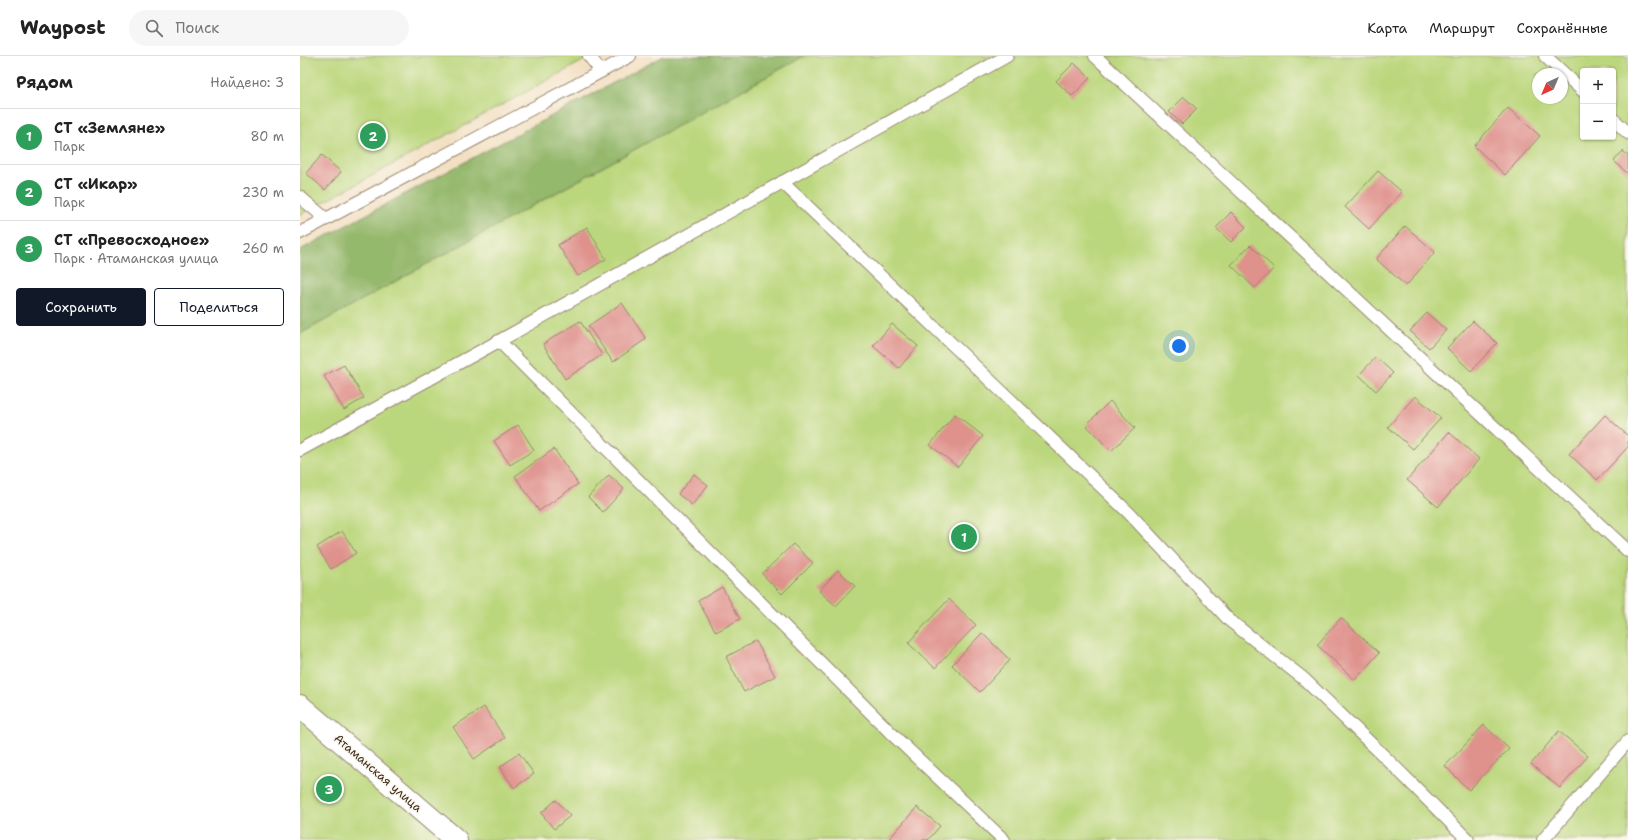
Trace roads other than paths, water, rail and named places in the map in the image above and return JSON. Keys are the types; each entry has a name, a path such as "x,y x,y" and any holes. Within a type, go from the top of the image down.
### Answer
{"street":[{"name":"Атаманская улица","path":"300,706 456,840"}],"lane":[{"path":"590,56 601,71"},
{"path":"300,233 630,56"},
{"path":"300,450 499,341 1007,56"},
{"path":"1095,56 1628,551"},
{"path":"1545,56 1580,88"},
{"path":"1616,122 1628,133"},
{"path":"782,182 1129,513 1229,620 1304,679 1468,840"},
{"path":"300,197 326,219"},
{"path":"499,341 889,732 1004,840"},
{"path":"1543,840 1628,741"}],"place":[{"name":"СТ «Икар»","path":"373,136"},
{"name":"СТ «Земляне»","path":"964,537"},
{"name":"СТ «Превосходное»","path":"329,789"}]}
